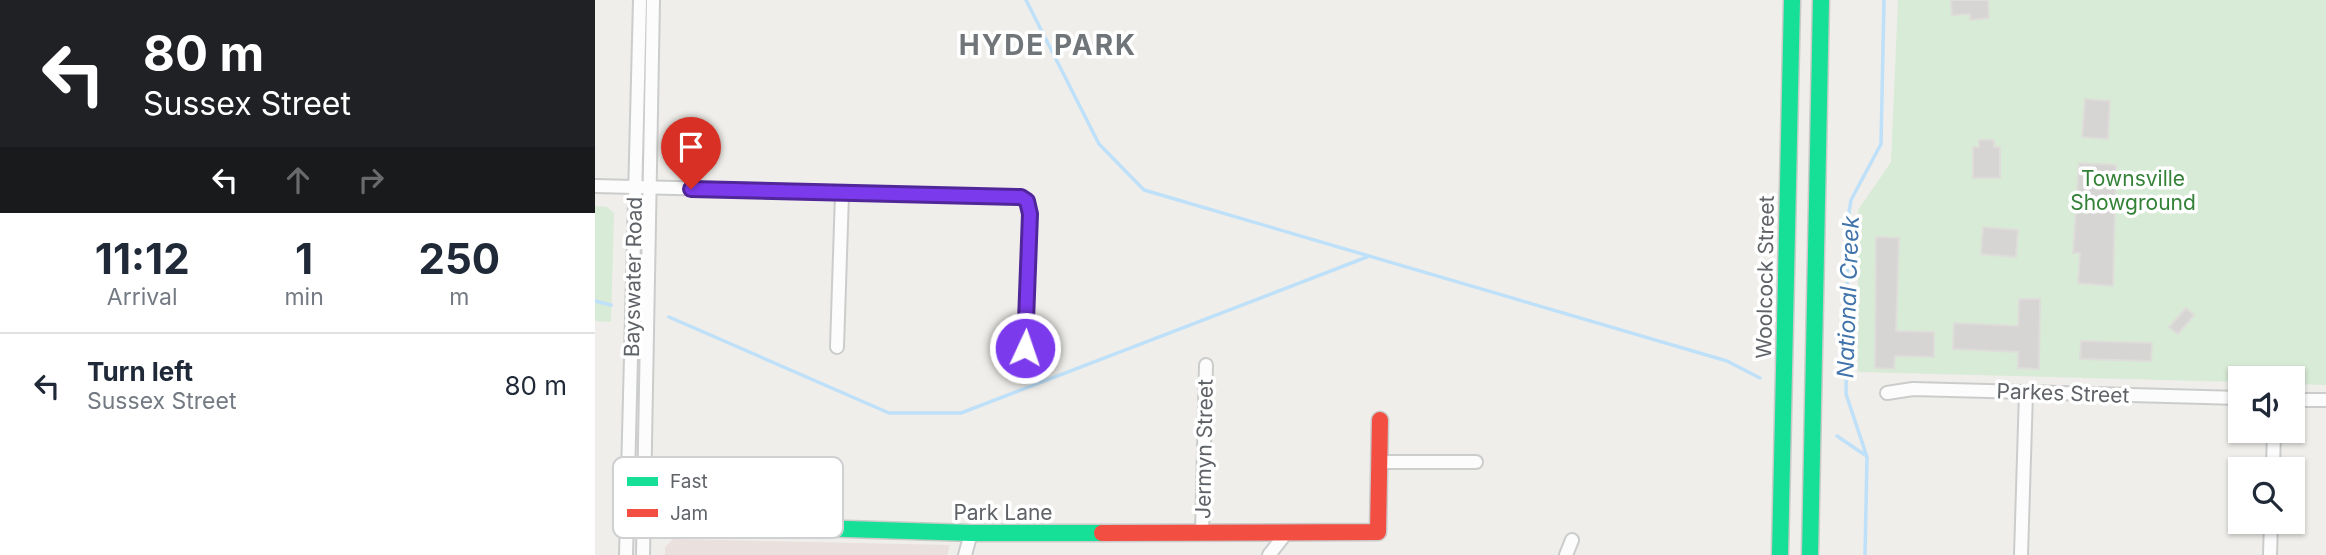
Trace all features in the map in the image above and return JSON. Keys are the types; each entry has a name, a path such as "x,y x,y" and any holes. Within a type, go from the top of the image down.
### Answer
{"main road":[{"name":"Woolcock Street","path":"1780,555 1792,0"},
{"path":"1811,555 1821,0"},
{"path":"1380,420 1380,462"},
{"name":"Park Lane","path":"843,529 971,533 1378,532 1380,462"}],"street":[{"name":"Bayswater Road","path":"629,457 640,0"},
{"name":"Bayswater Road","path":"645,457 653,0"},
{"path":"595,186 842,194 1014,196 1027,201 1030,214 1025,348"},
{"path":"837,347 842,194"},
{"name":"Jermyn Street","path":"1202,533 1206,365"},
{"name":"Parkes Street","path":"1887,393 1913,389 2228,398"},
{"path":"2021,555 2026,392"},
{"path":"2305,400 2326,400"},
{"path":"1380,462 1475,462"},
{"path":"1269,555 1287,532"},
{"path":"965,555 971,533"},
{"path":"2270,555 2271,534"},
{"path":"1566,555 1572,540"}],"shaded area":[{"path":"673,539 950,545 947,555 665,555 665,547"}],"green space":[{"name":"Townsville Showground","path":"1898,0 2326,0 2326,385 2305,384 2305,366 2228,366 2228,382 1858,372 1858,210 1891,162"},
{"path":"595,206 607,207 614,213 611,322 595,321"}],"building":[{"path":"1951,0 1988,0 1989,18 1970,20 1970,14 1952,15"},
{"path":"2085,99 2110,101 2108,139 2082,137"},
{"path":"1979,140 1994,140 1994,147 2000,147 2000,178 1973,178 1973,147 1979,147"},
{"path":"2079,163 2116,165 2113,286 2078,283 2080,253 2073,253"},
{"path":"1983,227 2018,230 2016,257 1981,254"},
{"path":"1876,237 1899,238 1896,331 1934,332 1934,357 1895,356 1894,369 1875,368"},
{"path":"2019,299 2040,299 2039,369 2018,368 2018,352 1953,349 1954,323 2018,326"},
{"path":"2186,308 2194,315 2178,334 2169,327"},
{"path":"2081,341 2152,343 2151,361 2080,359"}],"waterway":[{"path":"1026,0 1099,144 1144,190 1727,361 1760,378"},
{"name":"National Creek","path":"1865,555 1867,457 1846,394 1848,218 1851,200 1881,144 1884,0"},
{"path":"669,317 889,413 961,413 1367,257"},
{"path":"595,301 611,305"},
{"path":"1837,436 1865,455"}],"traffic: fast":[{"path":"1780,555 1792,0"},
{"path":"1810,555 1821,0"},
{"path":"843,529 1102,533"}],"traffic: jam":[{"path":"1102,533 1378,532 1380,420"}],"district":[{"name":"HYDE PARK","path":"1048,45"}],"route":[{"path":"691,189 1021,197 1030,207 1025,348"}]}
